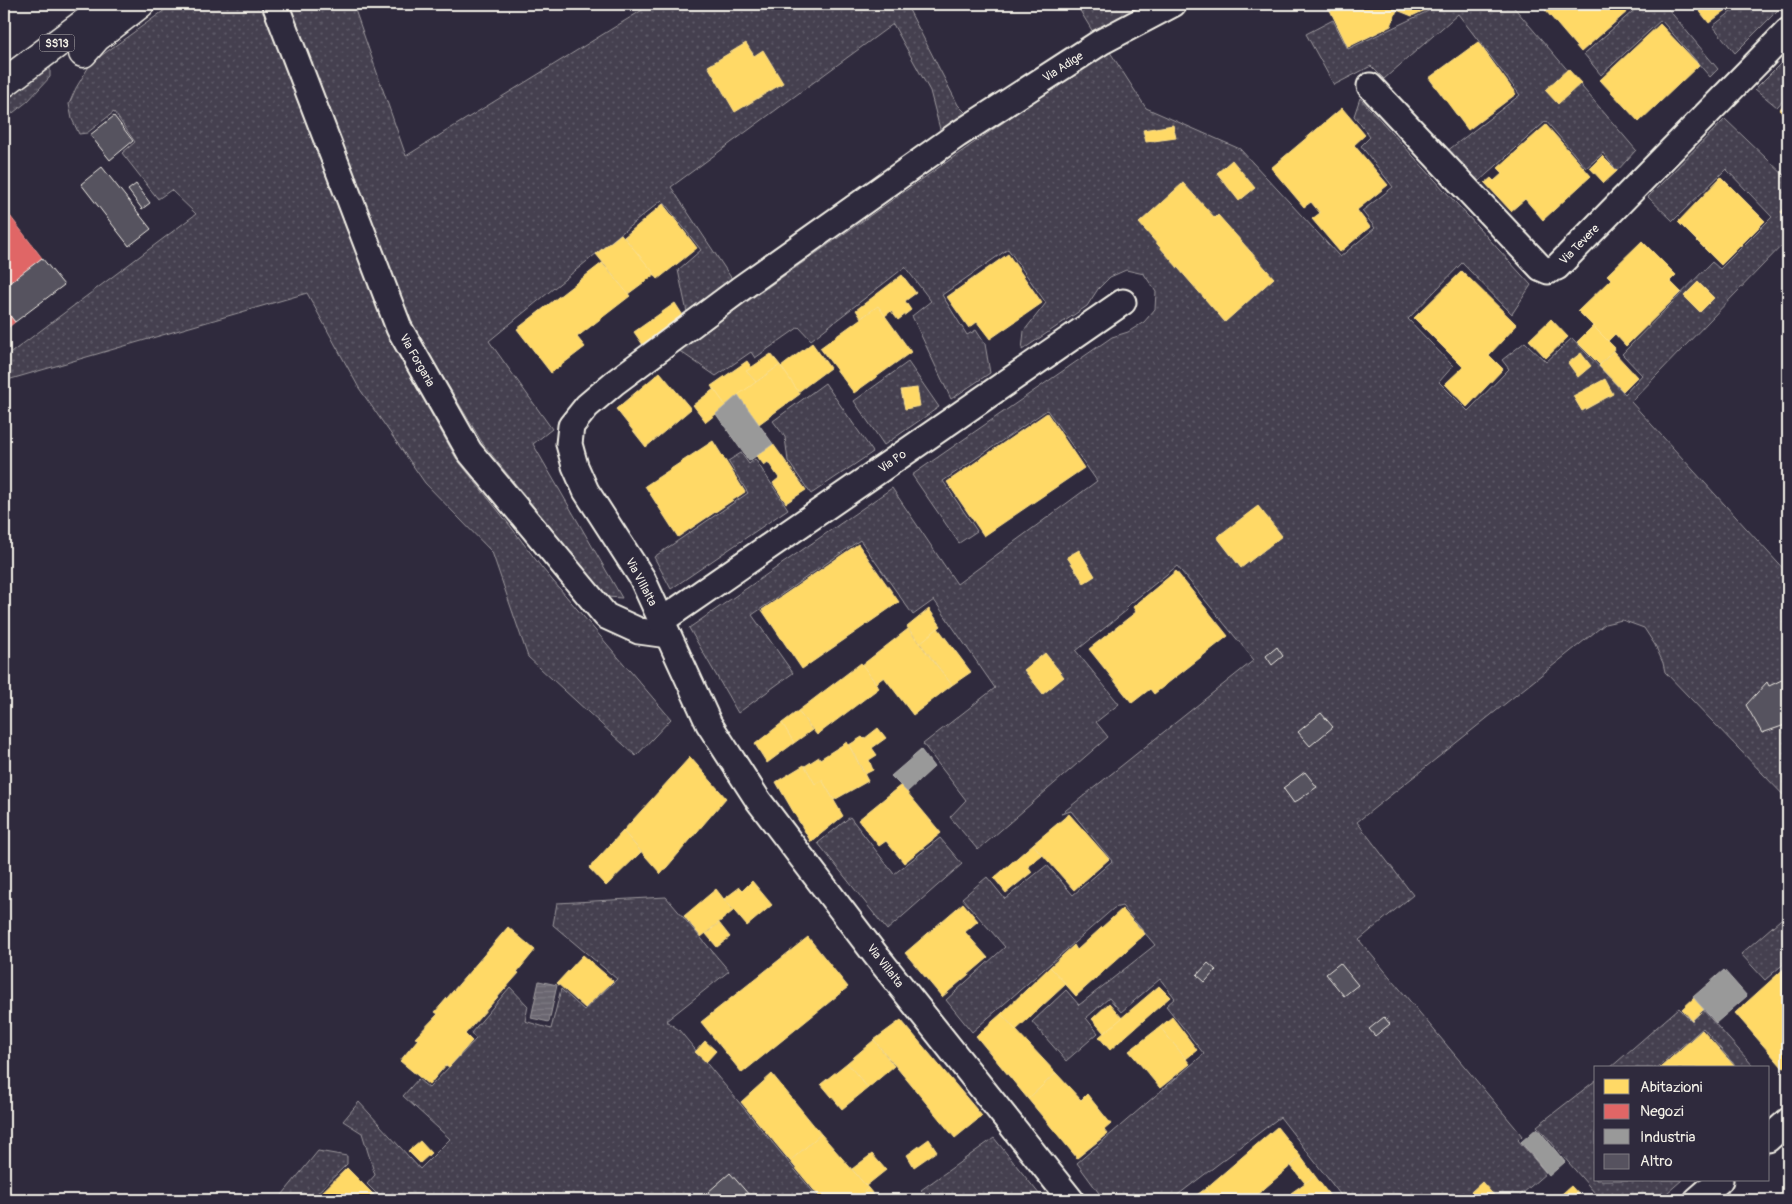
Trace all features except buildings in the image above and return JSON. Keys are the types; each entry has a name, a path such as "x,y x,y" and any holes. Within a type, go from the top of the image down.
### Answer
{"highway":[{"name":"SS13","path":"4,83 110,4"},
{"path":"83,53 96,38 140,4"}],"street":[{"name":"Via Forgaria","path":"275,4 399,328 469,451 606,616 639,631 664,628"},
{"name":"Via Adige","path":"569,444 571,426 587,406 614,383 740,289 957,135 1101,42 1173,4"},
{"name":"Via Tevere","path":"1370,86 1541,268 1548,271 1557,267 1788,32"},
{"name":"Via Po","path":"664,628 1123,302"},
{"name":"Via VIllalta","path":"569,444 575,466 586,491 642,578 709,724"},
{"name":"Via Villalta","path":"709,724 758,800 810,870 1071,1200"},
{"path":"1770,1137 1788,1121"},
{"path":"1697,1200 1718,1182"}],"shaded area":[{"path":"173,4 262,4 325,164 387,335 456,458 542,568 671,719 636,756 528,657 492,552 425,483 359,388 307,293 4,381 4,358 196,214 171,190 158,199 122,153 135,142 114,112 87,133 79,134 72,119 69,104 91,63"},
{"path":"289,4 353,4 406,156 652,4 906,4 958,105 973,117 941,133 930,91 893,24 671,187 734,282 688,317 678,270 701,250 662,200 489,341 552,429 533,444 622,598 607,597 483,444 412,325"},
{"path":"1076,4 1155,4 1096,37"},
{"path":"1443,4 1511,4 1636,150 1617,171 1603,153 1586,168 1546,121 1477,183 1447,151 1520,95 1458,14 1384,79 1371,66 1334,85 1306,34 1333,20 1348,49"},
{"path":"1641,4 1664,4 1718,69 1710,77 1661,20 1601,75 1584,54"},
{"path":"1741,4 1784,4 1735,53 1713,26"},
{"path":"1108,49 1146,108 1240,149 1340,257 1375,228 1362,211 1393,187 1361,146 1370,137 1354,116 1360,98 1531,285 1512,314 1462,263 1408,319 1453,366 1439,382 1468,411 1509,369 1502,360 1525,342 1546,362 1572,338 1625,394 1642,375 1622,354 1712,262 1720,269 1772,217 1726,169 1673,221 1648,197 1725,119 1788,179 1788,239 1631,402 1788,574 1788,800 1665,672 1655,645 1644,628 1622,620 1605,624 1357,822 1413,895 1359,940 1515,1127 1522,1136 1518,1140 1546,1173 1515,1200 1340,1200 1343,1198 1280,1117 1171,1200 1104,1200 1077,1163 1204,1054 1166,1006 1175,998 1160,979 1121,1012 1109,998 1086,1018 1098,1033 1066,1061 1032,1022 1066,990 1079,1005 1155,945 1122,906 1114,908 972,1032 946,1000 1005,947 962,898 987,877 1005,899 1047,865 1073,895 1112,861 1071,811 1061,814 1254,660 1177,566 1076,651 1119,704 1096,722 1108,737 978,850 950,817 966,800 923,744 995,688 934,600 913,615 860,540 752,615 793,673 738,713 689,628 892,488 957,584 1097,481 1047,410 943,481 977,531 959,543 912,475 1112,337 1128,332 1144,322 1155,309 1156,292 1144,274 1126,270 1110,277 1098,289 1087,306 1022,350 1024,331 1046,303 1008,249 942,295 967,335 976,330 985,344 990,373 951,399 912,316 931,301 905,267 811,340 799,327 755,358 751,352 716,376 678,350"},
{"path":"1788,56 1788,95 1777,107 1755,89"},
{"path":"50,65 50,77 28,101 4,120 4,100"},
{"path":"908,362 939,407 884,445 854,401"},
{"path":"825,383 873,452 811,494 788,461 785,437 773,421"},
{"path":"741,453 749,464 755,459 788,509 671,589 654,557 748,493 728,461"},
{"path":"850,817 894,874 940,838 962,864 887,930 818,843"},
{"path":"666,897 729,971 666,1021 679,1030 820,1200 383,1200 367,1184 375,1175 362,1133 343,1121 359,1102 420,1169 450,1139 403,1096 418,1079 429,1088 476,1039 471,1033 510,987 528,1006 525,1021 551,1029 561,989 584,1010 617,979 553,925 557,903"},
{"path":"1788,913 1788,960 1765,980 1741,954"},
{"path":"539,981 557,985 549,1022 531,1018"},
{"path":"1679,1008 1692,1021 1703,1010 1753,1066 1735,1066 1703,1028 1659,1066 1612,1066"},
{"path":"1594,1082 1594,1182 1680,1182 1659,1200 1601,1200 1537,1126"},
{"path":"994,1138 1044,1200 930,1200 921,1190"},
{"path":"318,1151 347,1156 347,1164 310,1200 278,1200"}]}
